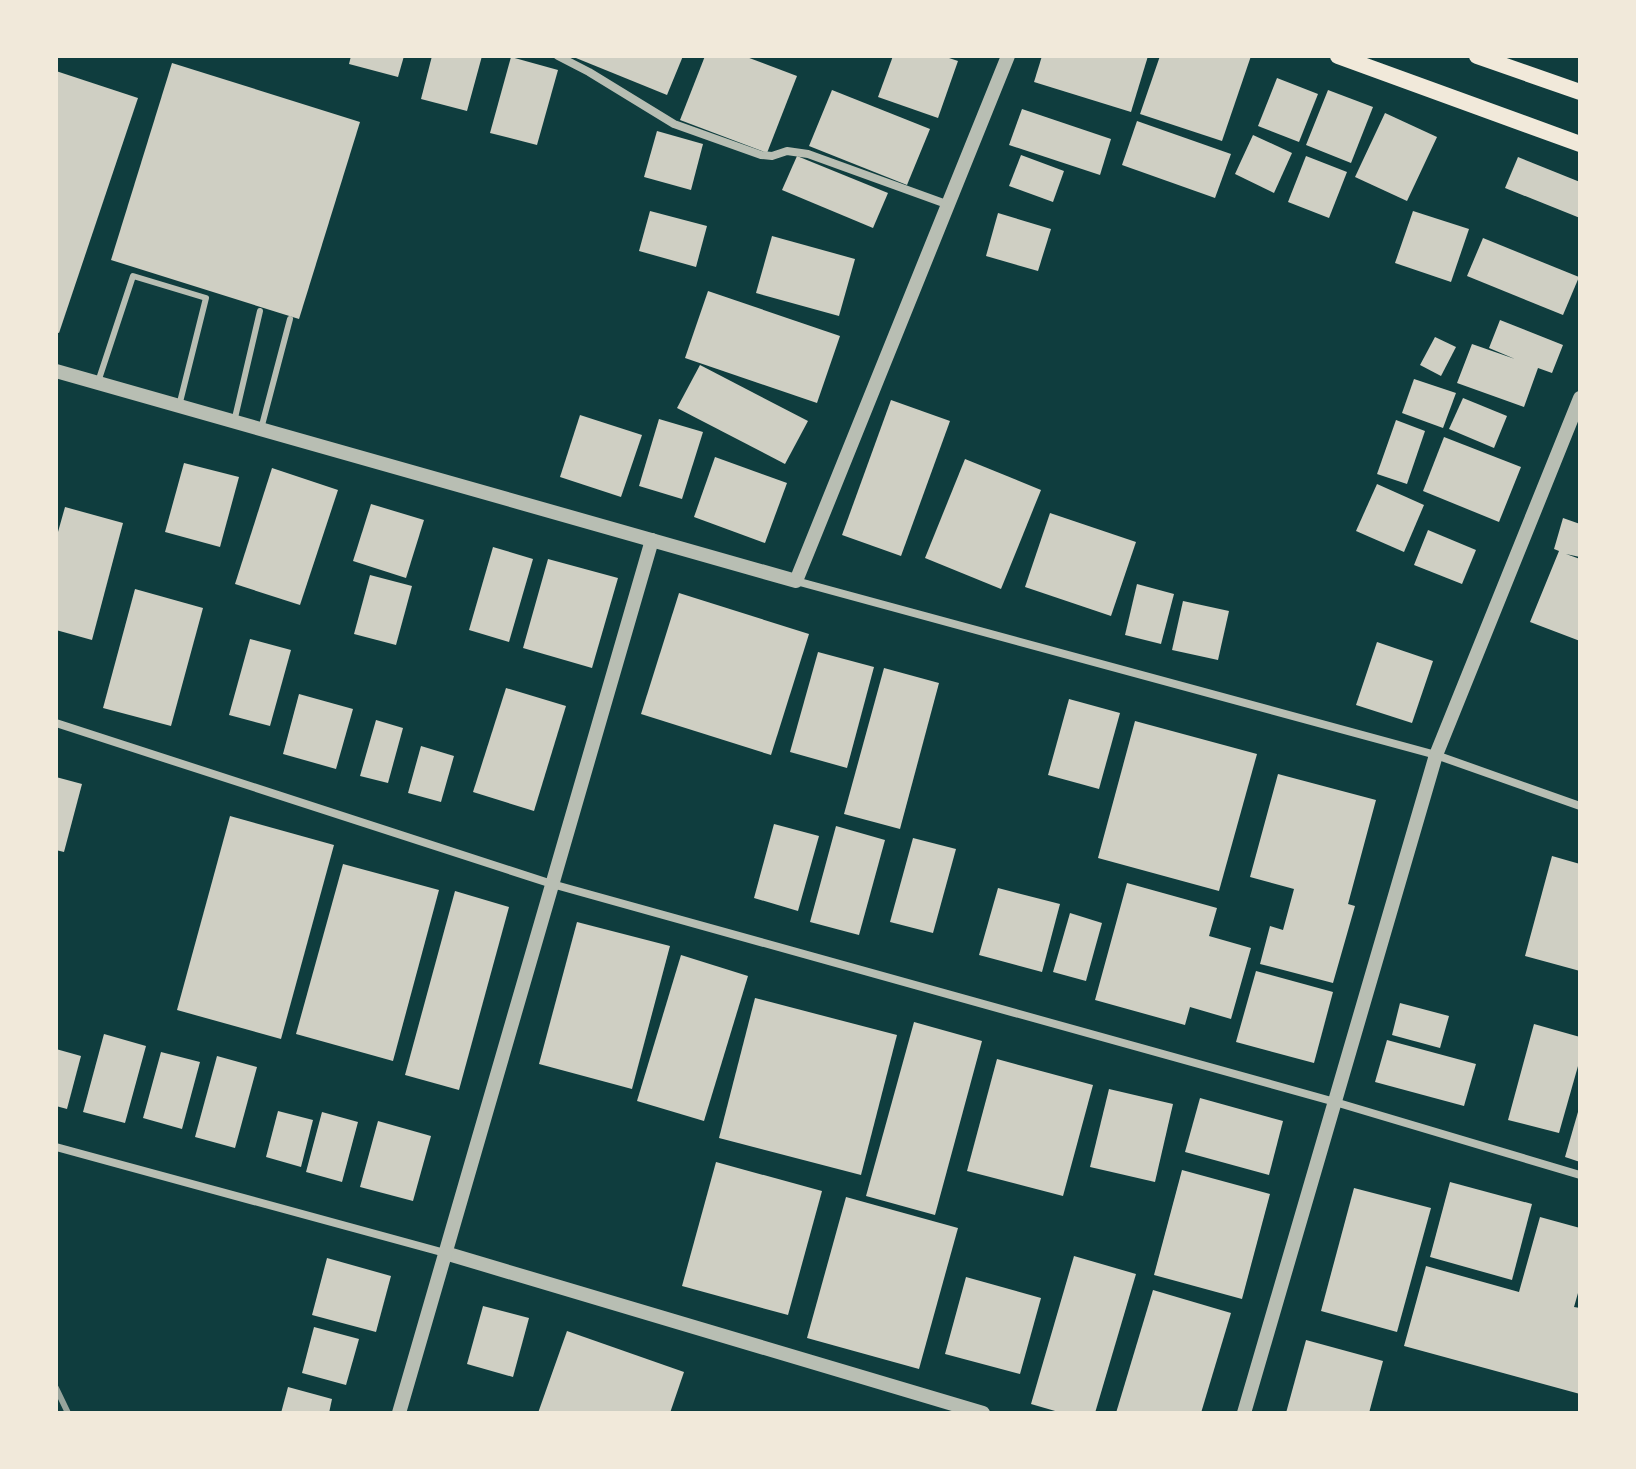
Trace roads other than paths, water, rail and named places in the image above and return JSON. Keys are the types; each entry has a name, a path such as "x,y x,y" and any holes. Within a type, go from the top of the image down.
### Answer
{"main road":[{"path":"1338,56 1580,144"},
{"path":"1477,56 1580,92"}],"street":[{"path":"558,56 674,124 761,155 772,156 787,151 808,154 949,205"},
{"path":"796,581 1008,56"},
{"path":"56,371 796,581 1436,755 1580,806"},
{"path":"1244,1413 1436,755 1580,398"},
{"path":"399,1413 652,540"},
{"path":"56,723 552,884 1335,1102 1580,1175"},
{"path":"56,1147 445,1253 983,1413"}],"lane":[{"path":"98,382 133,276 206,298 179,406"},
{"path":"234,422 260,311"},
{"path":"261,429 290,319"}],"railway":[{"path":"56,1388 68,1413"}]}
